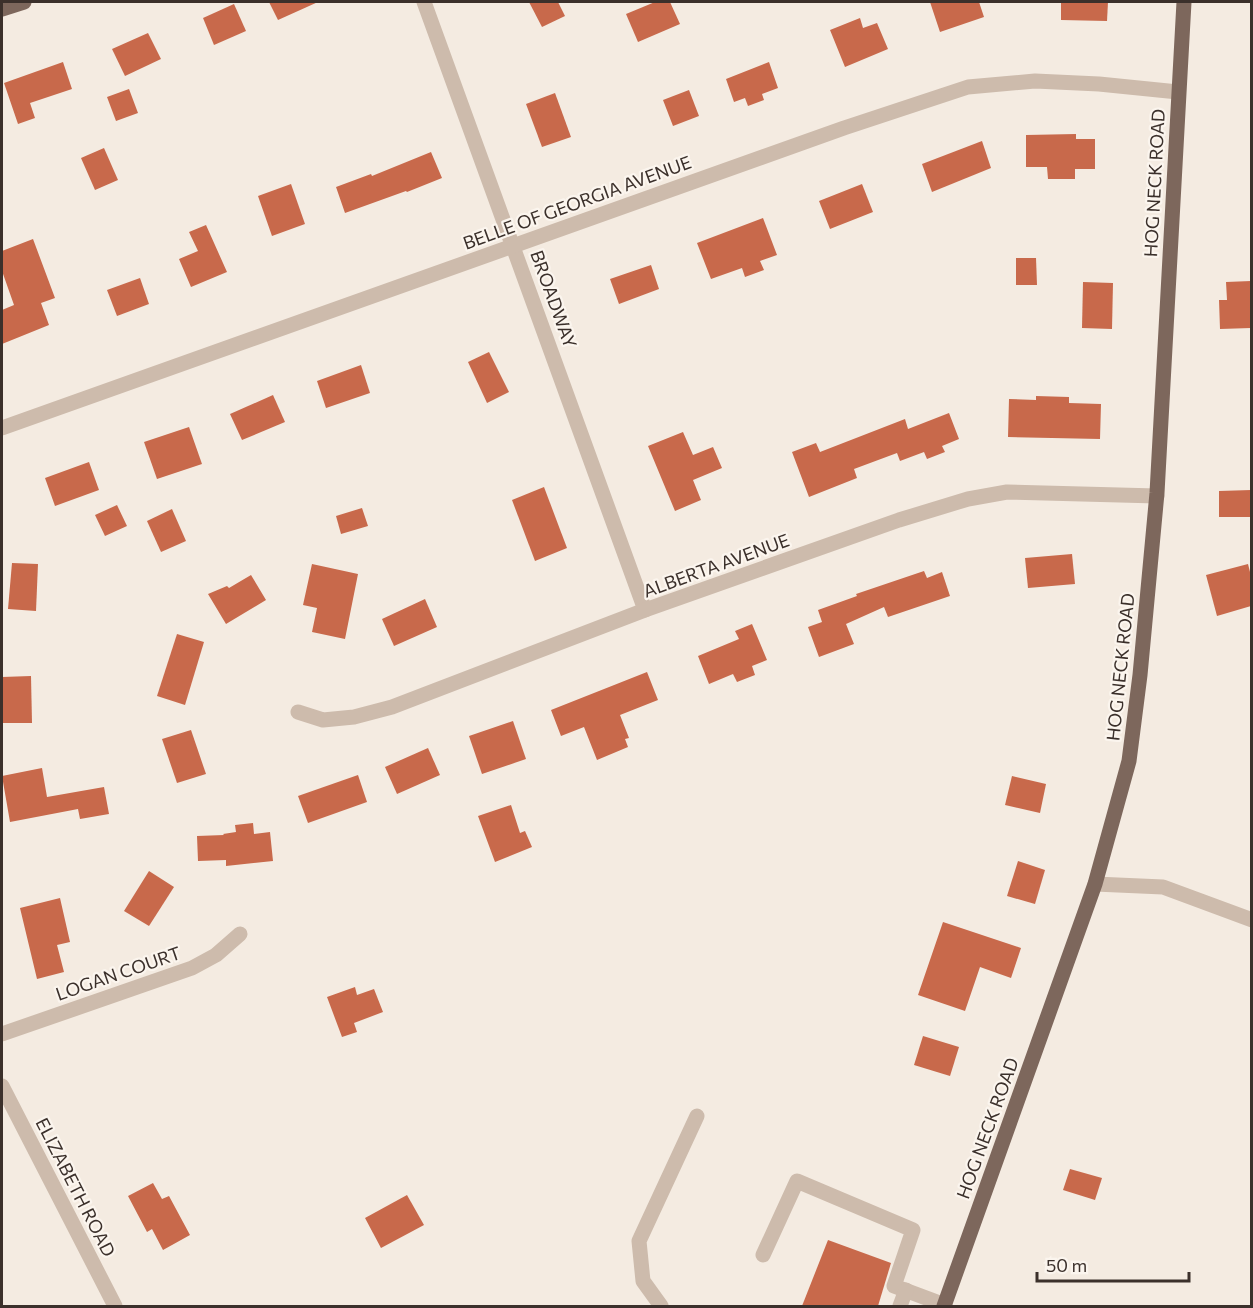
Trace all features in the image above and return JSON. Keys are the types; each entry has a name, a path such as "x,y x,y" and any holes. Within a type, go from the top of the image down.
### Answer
{"main road":[{"path":"2,9 20,2"},
{"name":"HOG NECK ROAD","path":"944,1306 1095,884 1129,761 1140,675 1157,496 1184,2"}],"street":[{"name":"BROADWAY","path":"424,2 645,610"},
{"name":"BELLE OF GEORGIA AVENUE","path":"2,428 884,114 968,87 1035,81 1099,84 1178,92"},
{"name":"ALBERTA AVENUE","path":"298,712 323,720 354,717 392,707 645,610 899,520 968,499 1007,492 1157,496"},
{"path":"1095,884 1163,887 1251,920"},
{"name":"LOGAN COURT","path":"2,1034 192,968 228,946 240,934"},
{"name":"ELIZABETH ROAD","path":"2,1086 115,1306"},
{"path":"661,1306 643,1281 639,1240 697,1116"},
{"path":"763,1255 797,1181 913,1230 894,1286 944,1306"},
{"path":"900,1306 906,1290"}],"building":[{"path":"269,2 318,2 278,20"},
{"path":"529,2 558,2 565,16 542,27"},
{"path":"655,2 670,2 680,24 638,42 626,14"},
{"path":"930,2 979,2 984,17 940,32"},
{"path":"1061,2 1108,2 1107,21 1061,20"},
{"path":"234,4 246,31 214,45 203,18"},
{"path":"860,18 863,28 877,23 888,49 845,67 830,30"},
{"path":"148,33 161,59 125,76 112,49"},
{"path":"63,62 72,89 30,103 35,118 18,124 4,83"},
{"path":"769,62 778,88 762,94 764,100 748,106 745,98 734,102 726,79"},
{"path":"129,89 138,113 116,121 107,97"},
{"path":"689,90 699,116 673,126 663,100"},
{"path":"555,93 571,137 542,147 526,104"},
{"path":"1076,134 1076,139 1095,139 1095,169 1075,169 1075,179 1048,179 1047,167 1026,167 1026,135"},
{"path":"982,141 991,168 932,192 922,164"},
{"path":"104,148 118,180 95,190 81,158"},
{"path":"431,152 442,178 345,213 336,187 371,174 372,176"},
{"path":"291,184 305,224 272,236 258,196"},
{"path":"862,184 873,212 830,229 819,201"},
{"path":"763,218 777,255 760,261 764,270 745,277 742,268 711,279 697,243"},
{"path":"206,225 227,272 191,287 179,259 198,251 189,232"},
{"path":"33,239 55,298 41,303 49,325 2,344 2,310 14,305 2,271 2,251"},
{"path":"1016,258 1036,258 1037,285 1016,285"},
{"path":"651,265 659,289 619,304 610,279"},
{"path":"140,278 149,304 117,316 107,290"},
{"path":"1251,281 1251,328 1220,329 1219,300 1227,300 1226,282"},
{"path":"1083,282 1113,283 1112,329 1082,328"},
{"path":"489,352 509,392 487,403 468,362"},
{"path":"361,365 370,393 326,408 317,381"},
{"path":"273,395 285,422 242,440 230,414"},
{"path":"1036,396 1069,397 1069,403 1101,404 1100,439 1008,437 1009,399 1036,400"},
{"path":"949,413 959,439 942,446 945,452 927,459 924,452 900,461 897,453 854,469 857,478 809,497 792,452 816,443 820,452 905,419 908,429"},
{"path":"189,427 202,464 157,479 144,442"},
{"path":"683,432 693,455 713,447 722,468 693,480 701,500 675,511 648,446"},
{"path":"89,462 99,490 55,506 45,478"},
{"path":"544,487 567,548 535,561 512,500"},
{"path":"1251,490 1251,517 1219,517 1219,491"},
{"path":"117,505 127,526 105,536 95,515"},
{"path":"362,508 368,526 341,534 336,516"},
{"path":"172,509 186,541 161,552 147,521"},
{"path":"1072,554 1075,584 1028,588 1025,558"},
{"path":"12,563 38,564 36,611 8,609"},
{"path":"312,564 358,574 345,639 312,632 317,608 303,605"},
{"path":"1248,564 1251,576 1251,606 1217,616 1206,575"},
{"path":"924,571 927,578 942,572 950,596 888,617 884,607 846,624 854,644 819,657 808,627 822,622 818,610 857,596 856,594"},
{"path":"251,575 266,600 226,624 208,594 227,586 229,588"},
{"path":"425,599 437,627 394,646 382,619"},
{"path":"752,624 767,660 752,666 755,675 737,682 733,674 709,684 698,656 739,639 735,631"},
{"path":"177,634 204,642 185,705 157,696"},
{"path":"647,672 658,700 620,715 629,738 625,739 628,747 597,760 584,727 561,736 551,710"},
{"path":"31,676 32,723 2,723 2,677"},
{"path":"513,721 526,759 482,774 469,736"},
{"path":"191,730 206,774 177,783 162,739"},
{"path":"428,748 440,775 397,794 385,767"},
{"path":"42,768 47,797 104,787 109,814 80,819 78,809 10,822 2,776"},
{"path":"358,775 367,802 308,823 298,796"},
{"path":"1012,776 1046,784 1040,813 1005,805"},
{"path":"511,805 520,833 525,831 532,847 495,862 478,816"},
{"path":"253,823 254,834 270,832 273,861 226,866 226,860 198,861 197,836 224,835 236,832 235,825"},
{"path":"1018,861 1045,870 1035,904 1007,896"},
{"path":"149,871 174,887 149,926 124,911"},
{"path":"60,898 70,942 57,945 64,972 37,979 20,908"},
{"path":"943,922 1021,948 1011,978 980,967 965,1011 918,995"},
{"path":"355,987 357,995 374,989 383,1012 354,1023 357,1032 342,1037 327,997"},
{"path":"923,1036 959,1047 950,1076 914,1065"},
{"path":"1070,1169 1102,1178 1095,1200 1063,1190"},
{"path":"153,1183 162,1199 169,1196 190,1235 163,1250 152,1229 147,1232 128,1196"},
{"path":"407,1195 424,1225 381,1248 365,1218"},
{"path":"828,1240 891,1263 878,1306 802,1306"}]}
